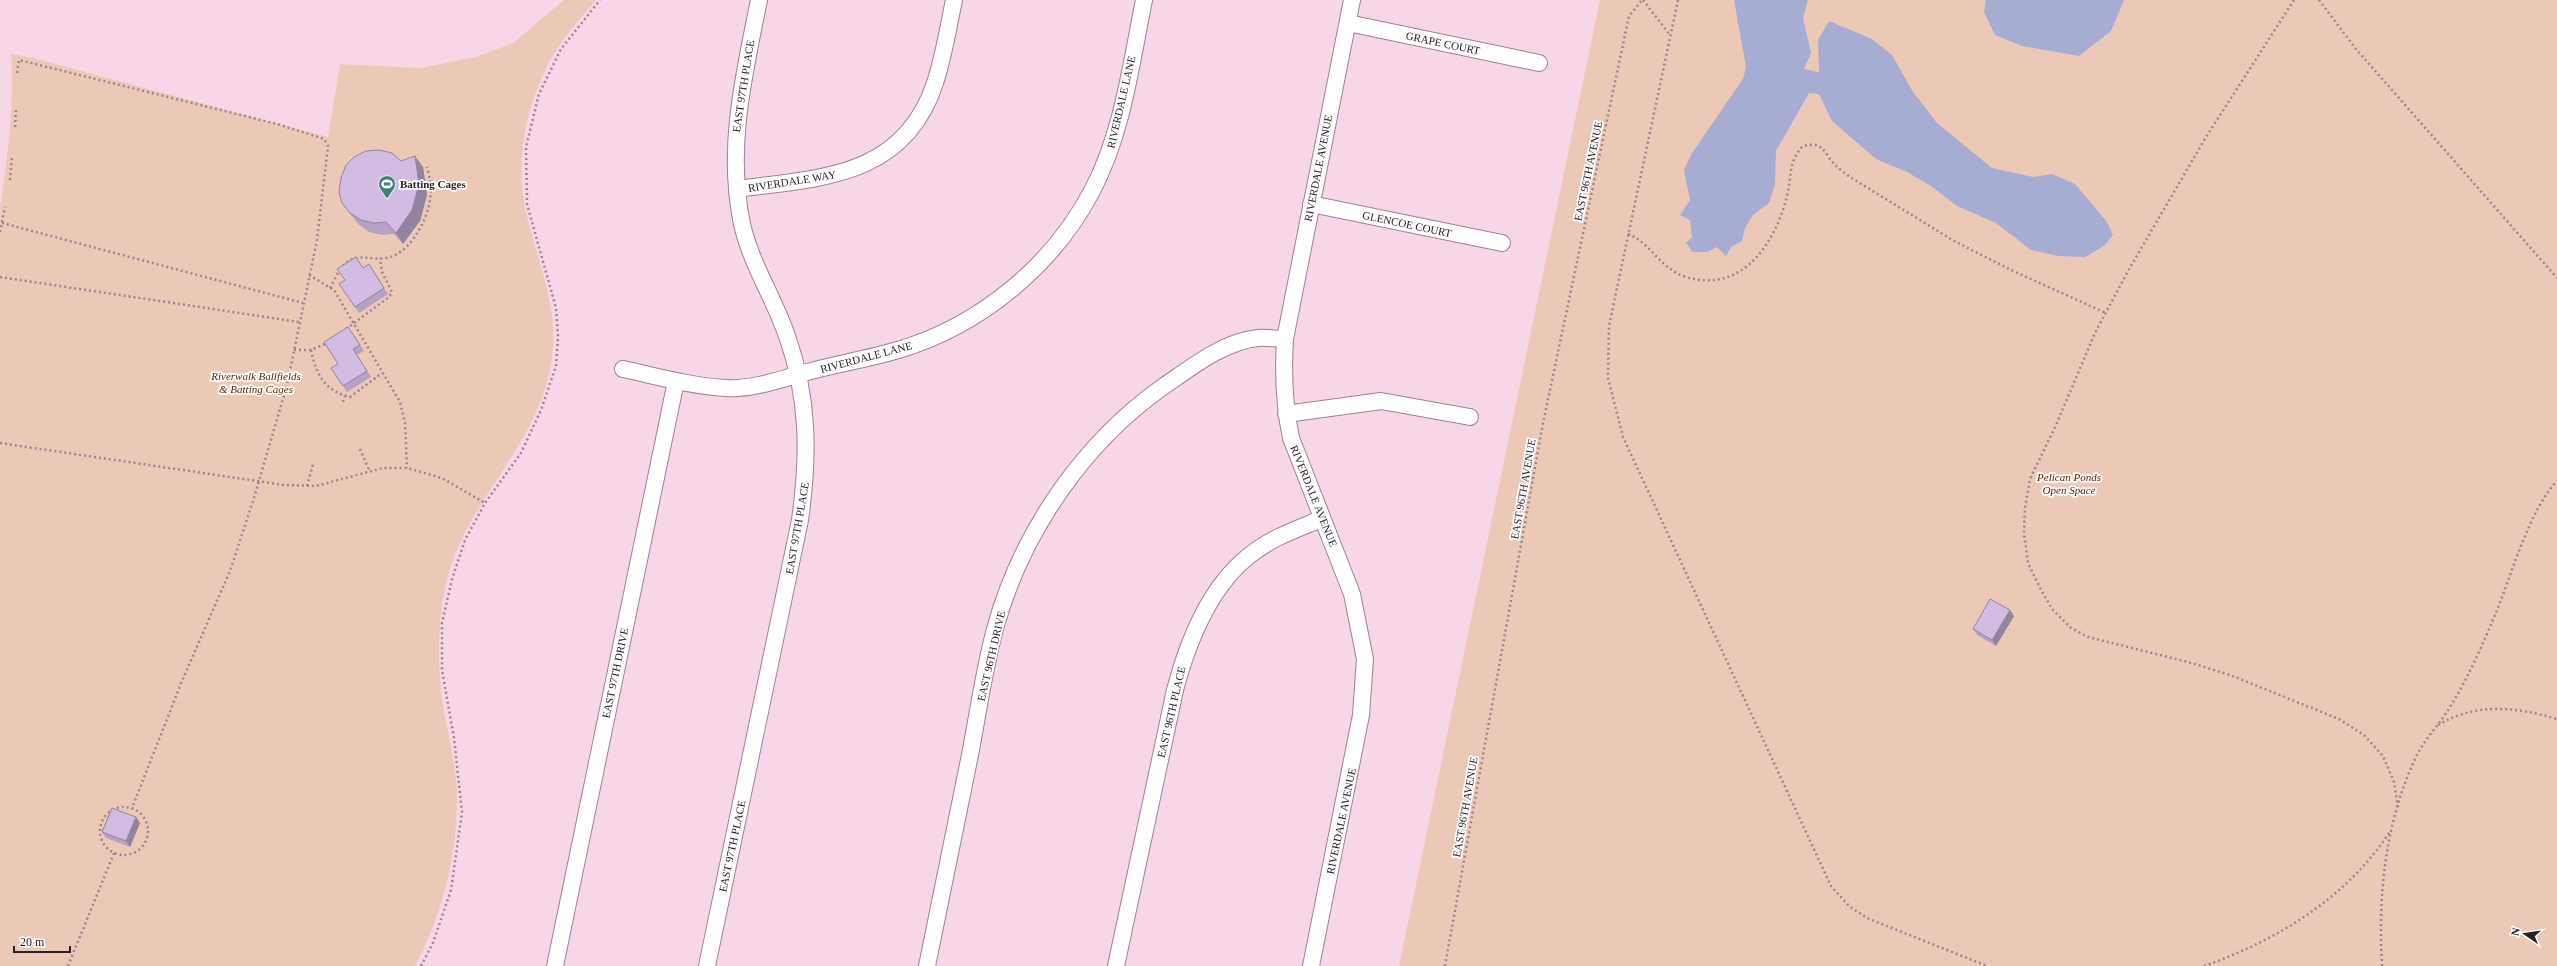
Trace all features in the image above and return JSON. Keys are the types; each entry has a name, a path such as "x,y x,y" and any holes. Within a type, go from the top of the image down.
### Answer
{"street":[{"name":"EAST 97TH PLACE","path":"707,966 800,520 807,452 805,409 798,374 787,335 747,243 737,189 734,158 737,121 741,89 759,0"},
{"name":"RIVERDALE WAY","path":"737,189 832,176 861,167 896,144 909,130 929,100 941,63 954,0"},
{"name":"RIVERDALE LANE","path":"623,369 724,388 740,388 898,350 933,337 968,320 999,299 1050,253 1071,225 1092,190 1109,154 1118,124 1144,0"},
{"name":"RIVERDALE AVENUE","path":"1311,966 1361,715 1365,659 1352,594 1334,545 1321,519 1296,454 1286,414 1285,339 1352,0"},
{"name":"GRAPE COURT","path":"1348,23 1539,63"},
{"name":"GLENCOE COURT","path":"1311,204 1502,243"},
{"name":"EAST 96TH DRIVE","path":"927,966 995,629 1016,571 1044,517 1092,451 1153,394 1189,369 1235,345 1258,338 1285,339"},
{"name":"EAST 97TH DRIVE","path":"555,966 676,380"},
{"path":"1286,414 1382,401 1470,417"},
{"name":"EAST 96TH PLACE","path":"1116,966 1175,690 1185,654 1195,630 1232,572 1250,555 1279,538 1321,519"}],"path":[{"path":"420,966 433,943 451,890 462,812 454,738 442,670 442,623 452,579 465,540 485,503 521,453 541,410 556,366 558,336 556,308 527,204 526,147 539,94 561,49 600,0"},
{"path":"1643,0 1670,35"},
{"name":"EAST 96TH AVENUE","path":"1445,966 1543,422 1629,16 1643,0"},
{"path":"1678,0 1609,326 1608,378 1623,437 1831,886 1849,906 1867,918 1987,966"},
{"path":"2294,0 2242,77 2206,137 2106,313 2030,479 2025,508 2024,533 2028,563 2052,609 2071,628 2088,637 2188,662 2223,673 2339,719 2364,735 2383,756 2394,782 2398,807"},
{"path":"2319,0 2356,49 2557,278"},
{"path":"17,73 19,60 277,124 324,139 328,146 317,240 287,385 230,570 182,681 132,808"},
{"path":"15,126 16,108"},
{"path":"1628,234 1639,239 1655,257 1673,272 1686,277 1699,280 1715,280 1738,272 1751,265 1761,254 1783,211 1790,184 1791,163 1803,146 1813,144 1822,147 1835,165 1850,177 1954,241 2013,271 2106,313"},
{"path":"10,180 12,158"},
{"path":"330,288 336,274 348,260 359,256 386,258 398,253 419,230 430,201 431,189 427,167"},
{"path":"0,232 5,207"},
{"path":"2,223 303,303"},
{"path":"341,333 389,297 392,292 382,272 380,258"},
{"path":"309,275 330,288 400,402 405,423 407,468"},
{"path":"0,277 299,322"},
{"path":"294,350 311,350 330,341"},
{"path":"311,350 318,376 333,391 345,396 350,397 382,373"},
{"path":"343,402 345,396"},
{"path":"0,443 258,482 307,486 316,486 383,468 407,468 442,478 485,503"},
{"path":"360,449 370,472"},
{"path":"307,486 313,464"},
{"path":"2382,966 2380,929 2386,857 2398,807 2416,756 2436,726 2450,709 2465,681 2495,616 2539,508 2557,481"},
{"path":"2436,726 2469,711 2495,707 2557,719"},
{"path":"116,808 132,808 144,818 147,825 146,840 142,846 129,854 114,853 102,842 100,830 103,818 116,808"},
{"path":"2204,966 2228,957 2274,934 2319,908 2356,876 2376,854 2392,828"},
{"path":"68,966 114,853"}],"green space":[{"name":"Riverwalk Ballfields & Batting Cages","path":"564,0 596,0 563,40 551,59 533,101 523,147 523,194 527,216 545,280 552,313 553,347 548,380 537,411 522,440 470,524 456,553 446,584 441,616 439,664 444,712 455,772 457,815 452,860 441,904 434,925 415,966 0,966 0,209 8,151 11,112 11,54 29,57 328,137 340,64 420,68 476,57 513,43"},
{"name":"Pelican Ponds Open Space","path":"1600,0 2557,0 2557,966 1399,966"}],"water":[{"path":"1734,0 1808,0 1803,18 1811,53 1804,69 1819,72 1818,40 1829,21 1872,39 1892,55 1913,92 1937,123 1992,168 2033,177 2052,174 2075,184 2107,222 2113,235 2104,246 2085,257 2059,256 2031,250 1996,223 1957,206 1931,186 1907,172 1876,159 1832,121 1819,94 1809,93 1776,151 1775,184 1769,203 1753,215 1745,228 1742,241 1732,246 1726,256 1717,247 1707,252 1692,252 1686,242 1692,238 1690,220 1680,215 1690,200 1684,170 1692,153 1743,79 1746,67"},
{"path":"1986,0 2124,0 2111,31 2079,56 2022,46 1995,35 1984,12"}],"building":[{"name":"Batting Cages","path":"379,150 392,153 401,161 415,156 419,184 412,210 396,233 386,222 374,223 361,220 350,213 342,203 339,192 341,178 346,165 354,157 366,151"},
{"path":"356,257 363,268 369,264 384,288 355,307 339,284 345,280 337,269"},
{"path":"348,327 360,345 353,349 367,371 343,386 331,368 338,364 324,342"},
{"path":"1990,599 2010,610 1992,640 1973,629"},
{"path":"112,808 136,817 126,841 102,832"}],"place":[{"name":"Batting Cages","path":"387,199"}]}
